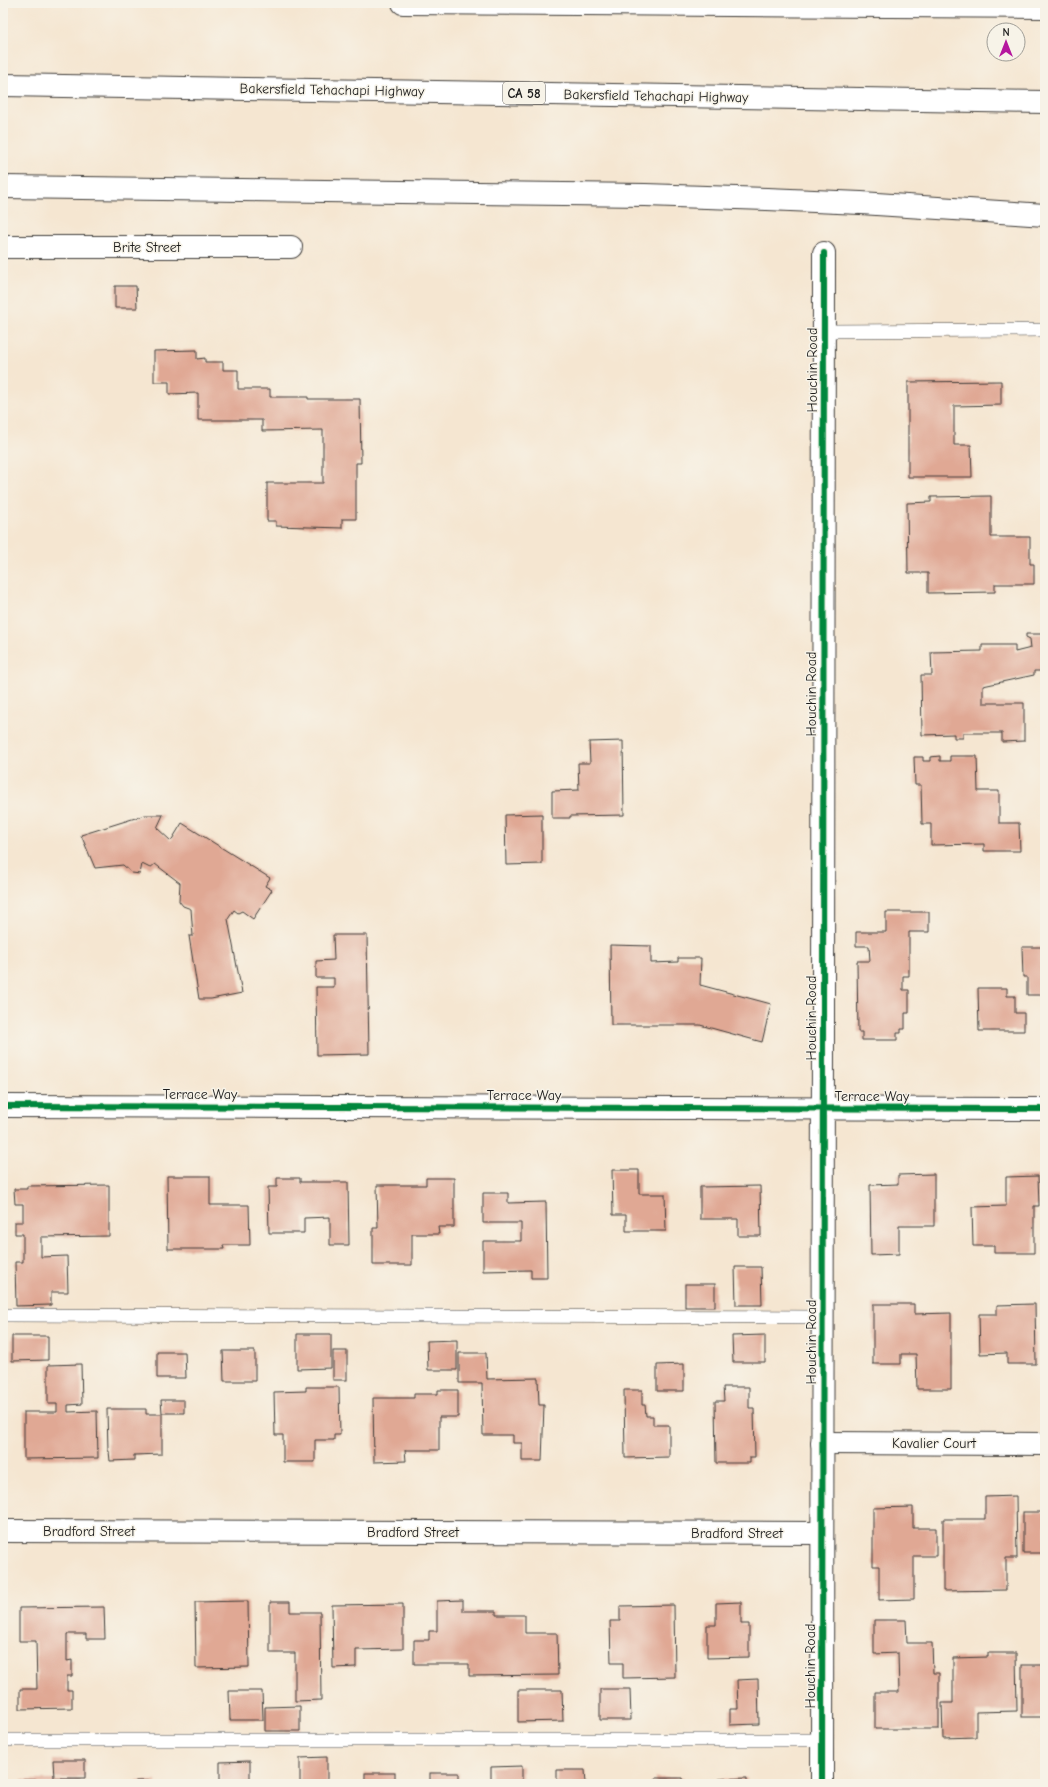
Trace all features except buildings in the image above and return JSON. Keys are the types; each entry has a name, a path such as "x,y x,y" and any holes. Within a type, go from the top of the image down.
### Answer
{"main road":[{"path":"403,3 1045,8"},
{"name":"Bakersfield Tehachapi Highway","path":"3,85 1045,102"},
{"path":"3,187 706,197 861,203 1045,215"},
{"name":"Brite Street","path":"3,247 291,247"},
{"name":"Houchin Road","path":"822,1784 824,253"},
{"name":"Terrace Way","path":"3,1106 1045,1109"},
{"name":"Kavalier Court","path":"822,1443 1045,1444"},
{"name":"Bradford Street","path":"3,1531 822,1533"}],"lane":[{"path":"824,331 1045,330"},
{"path":"3,1316 823,1317"},
{"path":"3,1740 822,1740"}],"cycle path":[{"path":"822,1784 824,253"},
{"path":"3,1106 1045,1109"}]}
